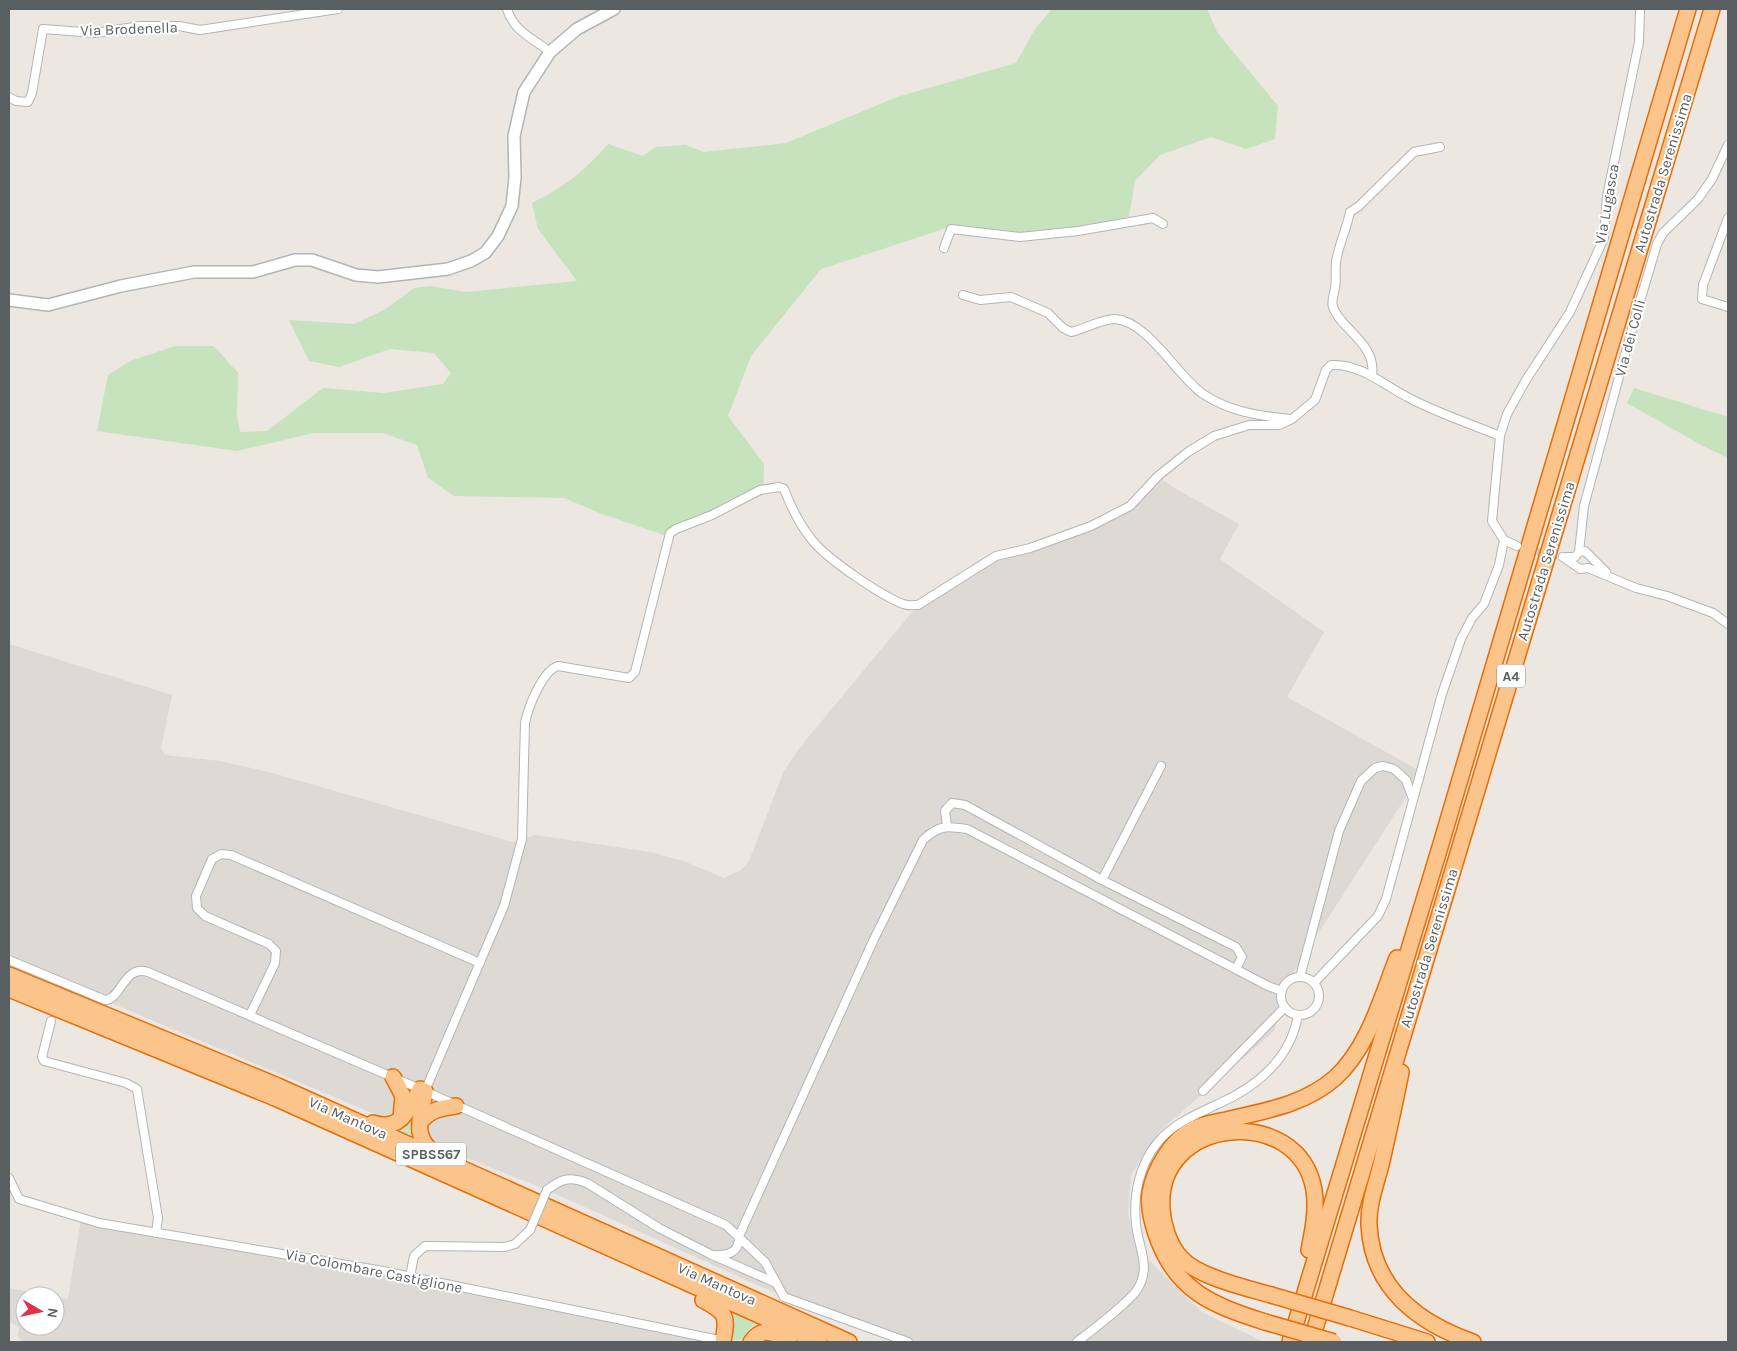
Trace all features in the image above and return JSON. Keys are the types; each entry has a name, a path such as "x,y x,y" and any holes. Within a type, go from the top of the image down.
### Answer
{"highway":[{"name":"Autostrada Serenissima","path":"1290,1342 1440,847 1688,9"},
{"name":"Autostrada Serenissima","path":"1311,1342 1712,9"},
{"path":"1334,1342 1229,1311 1204,1298 1187,1286 1173,1270 1162,1251 1152,1220 1150,1195 1158,1168 1174,1146 1193,1129 1288,1105 1320,1090 1350,1062 1375,1016 1440,847"},
{"path":"1424,965 1370,1211 1370,1237 1383,1274 1404,1302 1418,1316 1434,1326 1473,1342"},
{"name":"Via Mantova","path":"9,974 278,1086 849,1342"},
{"name":"Via Mantova","path":"9,989 284,1102 819,1342"},
{"path":"393,1077 403,1096 401,1118"},
{"path":"343,1116 352,1115 382,1126 390,1126 401,1118 423,1090"},
{"path":"422,1120 423,1090"},
{"path":"440,1158 420,1139 419,1127 428,1113 439,1108 456,1106"},
{"path":"1290,1342 1315,1220 1314,1188 1308,1173 1292,1152 1279,1141 1266,1135 1238,1131 1201,1138 1181,1153 1167,1174 1161,1201 1163,1223 1181,1258 1198,1270 1271,1295 1350,1318 1427,1342"},
{"path":"658,1271 689,1293 719,1309 725,1316 726,1341"},
{"path":"751,1342 757,1334 763,1331 799,1342"}],"street":[{"name":"Via Brodenella","path":"9,97 16,102 28,102 32,93 43,29 96,32 140,26 179,26 200,30 338,9"},
{"path":"507,9 513,23 522,33 550,52"},
{"path":"9,300 48,305 121,286 194,272 253,272 295,260 312,260 356,275 378,277 448,269 471,261 485,253 498,236 508,218 514,193 514,136 518,110 524,92 550,52 577,29 614,9"},
{"name":"Via Lugasca","path":"1504,540 1492,521 1500,436 1507,414 1526,380 1570,312 1604,238 1607,196 1639,42 1640,9"},
{"name":"Via dei Colli","path":"1588,568 1583,570 1563,557 1577,554 1584,506 1657,244 1663,233 1698,199 1712,179 1728,145"},
{"path":"1372,376 1373,368 1369,356 1357,336 1333,308 1336,258 1345,236 1350,212 1359,206 1414,152 1440,147"},
{"path":"944,248 951,229 1020,237 1078,231 1153,218 1162,224"},
{"path":"1728,218 1703,285 1702,299 1728,307"},
{"path":"963,295 980,300 1011,297 1048,313 1063,328 1071,332 1114,319 1129,323 1153,342 1191,386 1205,396 1237,411 1254,416 1292,419"},
{"path":"423,1090 504,906 522,839 525,723 528,709 548,672 558,666 632,677 635,672 670,534 676,528 712,515 760,490 779,487 784,489 793,511 812,540 824,553 905,605 918,605 996,556 1030,548 1091,526 1130,506 1158,476 1188,452 1214,436 1249,425 1279,425 1292,419 1307,409 1315,400 1326,370 1331,365 1338,365 1372,376 1411,399 1500,436"},
{"path":"1581,534 1592,560 1609,575"},
{"path":"1314,983 1378,916 1386,899 1442,694 1461,639 1472,618 1484,604 1499,565 1504,540 1517,546"},
{"path":"1577,554 1588,552"},
{"path":"1592,560 1588,568 1609,575 1636,588 1667,596 1713,613 1728,624"},
{"path":"1102,880 1161,766"},
{"path":"1300,977 1339,831 1361,781 1376,768 1383,766 1394,769 1406,780 1413,799"},
{"path":"947,826 945,812 952,803 965,806 1102,880 1236,947 1242,957 1236,969"},
{"path":"712,1255 730,1254 737,1248 739,1236 874,939 923,840 933,830 947,826 967,829 1282,991"},
{"path":"250,1015 275,963 276,952 269,944 205,916 197,908 196,896 212,859 221,854 231,855 480,963"},
{"path":"9,960 105,1000 112,998 121,985 135,972 144,970 250,1015 712,1219 726,1226 739,1236 767,1266 784,1298 908,1342"},
{"path":"1300,977 1314,983 1319,995 1318,1002 1311,1012 1298,1015 1284,1007 1282,991 1289,981 1300,977"},
{"path":"1204,1092 1284,1007"},
{"path":"1076,1342 1137,1290 1144,1270 1144,1255 1136,1226 1135,1197 1142,1169 1158,1142 1178,1125 1237,1095 1256,1083 1288,1046 1295,1032 1298,1015"},
{"path":"51,1021 42,1057 44,1061 126,1082 137,1089 158,1218 156,1233"},
{"name":"Via Colombare Castiglione","path":"9,1178 19,1199 81,1219 410,1277 726,1341"},
{"path":"410,1277 414,1256 425,1246 505,1246 516,1244 530,1230 547,1190 558,1181 574,1178 587,1183 658,1228 712,1255 776,1283"},
{"path":"743,1269 754,1270 767,1266"}],"shaded area":[{"path":"1158,476 1176,489 1239,524 1220,559 1324,632 1287,697 1422,772 1294,971 1274,1031 1159,1132 1131,1175 1128,1213 1135,1247 1202,1312 1264,1342 908,1342 784,1297 547,1190 420,1139 396,1123 9,960 9,644 172,695 161,748 165,755 220,761 269,772 513,842 535,835 651,852 686,862 724,878 741,870 749,861 784,771 801,746 918,605 996,556 1030,548 1130,506"},
{"path":"81,1219 220,1243 730,1342 22,1342 18,1336 65,1336 65,1299 68,1299"},
{"path":"9,1288 15,1289 15,1325 9,1322"}],"green space":[{"path":"1052,9 1207,9 1217,32 1278,106 1275,139 1246,149 1211,137 1160,155 1135,181 1129,216 1101,226 1025,237 947,228 821,269 751,356 728,416 764,464 763,495 670,537 602,514 564,498 454,496 428,478 417,445 383,433 314,433 237,451 97,431 108,375 130,361 175,346 214,346 238,373 237,415 240,432 267,431 323,388 384,393 443,384 451,373 434,353 390,349 339,367 309,361 289,320 354,324 386,309 414,288 431,286 466,292 577,281 538,229 532,203 555,191 573,178 608,144 643,156 656,147 685,145 704,152 786,143 897,97 1016,63 1035,29"},
{"path":"1634,388 1728,417 1728,458 1627,403"},
{"path":"416,1102 413,1130 416,1143 391,1130"},
{"path":"731,1312 757,1323 750,1328 741,1340 734,1340 732,1337"}],"tunnel":[{"path":"1526,549 1563,557"}]}
